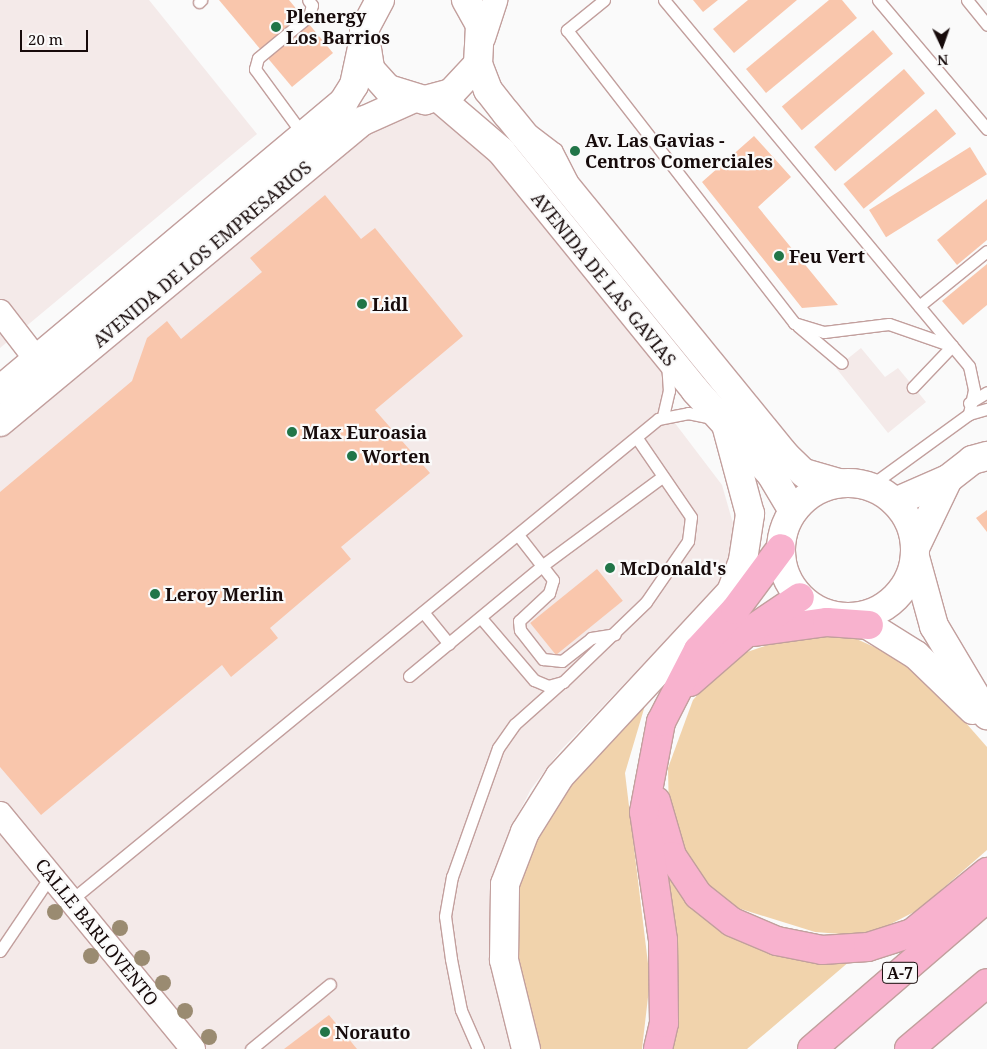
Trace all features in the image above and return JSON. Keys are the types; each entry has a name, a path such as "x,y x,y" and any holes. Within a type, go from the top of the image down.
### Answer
{"highway":[{"path":"658,1049 664,1023 663,940 644,812 651,766 662,722 690,662 727,631 781,542"},
{"path":"680,649 727,631 800,597"},
{"path":"727,631 862,620"},
{"path":"651,766 672,856 698,895 732,922 777,941 822,950 868,947 912,933 987,872"},
{"name":"A-7","path":"812,1049 987,898"},
{"path":"909,1049 987,983"}],"street":[{"path":"466,0 476,12 483,38"},
{"path":"478,64 483,38 495,0"},
{"name":"AVENIDA DE LOS EMPRESARIOS","path":"0,390 305,136 354,85 368,15"},
{"name":"AVENIDA DE LAS GAVIAS","path":"368,15 378,80 426,99 501,151 724,424 783,489 793,511"},
{"name":"AVENIDA DE LOS EMPRESARIOS","path":"0,422 363,121 462,85 478,64"},
{"name":"AVENIDA DE LAS GAVIAS","path":"478,64 488,90 784,454 804,473 840,483"},
{"path":"0,312 37,360"},
{"path":"724,424 750,514 743,560 731,592 727,631"},
{"path":"896,502 948,479 972,460 987,456"},
{"name":"AVENIDA DE LAS GAVIAS","path":"762,468 780,518 781,542"},
{"path":"862,620 896,597 948,479"},
{"path":"987,715 934,626 915,552 912,527 896,502 870,486 840,483 812,493 793,511 781,542 784,572 800,597 826,613 862,620 916,655 987,724"},
{"path":"526,1049 508,984 501,931 505,884 525,832 576,756 680,649 731,592"},
{"name":"CALLE BARLOVENTO","path":"0,814 185,1046"}],"lane":[{"path":"305,136 255,69 258,58 309,16 308,0"},
{"path":"604,0 567,30 794,323 842,363"},
{"path":"664,0 969,366 974,390 969,408"},
{"path":"878,0 987,128"},
{"path":"967,0 987,25"},
{"path":"919,306 987,251"},
{"path":"794,323 824,332 889,324 952,346"},
{"path":"913,387 952,346"},
{"path":"662,349 669,390 663,416"},
{"path":"870,486 987,392"},
{"path":"969,408 987,410"},
{"path":"70,901 663,416 688,413 724,424"},
{"path":"478,1049 461,1010 445,916 452,876 498,748 515,724 615,634 673,567 691,534 691,517 637,438"},
{"path":"409,676 543,566 662,477"},
{"path":"518,535 551,576 552,589 524,613 518,626 543,659 562,661 591,638 615,634"},
{"path":"423,612 449,644"},
{"path":"481,618 534,680 548,686 563,682"},
{"path":"0,951 50,876"},
{"path":"251,1049 330,984"}],"shaded area":[{"path":"0,0 149,0 257,134 0,348"},
{"path":"439,98 662,349 665,410 722,485 738,541 732,571 560,751 531,789 511,828 497,864 489,949 513,1049 0,1049 0,422 363,121"},
{"path":"861,348 885,377 898,368 926,402 888,433 836,368"},
{"path":"804,633 852,637 901,659 937,690 987,747 987,850 918,910 867,936 815,932 725,904 691,871 669,816 668,768 693,700 725,664 744,653"},
{"path":"646,702 625,773 650,980 642,1049 539,1049 518,983 513,911 523,859 571,782"},
{"path":"665,864 695,904 850,961 747,1049 671,1049"}],"building":[{"name":"Plenergy Los Barrios","path":"219,0 289,0 333,53 292,87"},
{"path":"693,0 718,0 703,12"},
{"path":"748,0 797,0 734,53 713,29"},
{"path":"829,0 842,0 857,18 766,93 746,69"},
{"path":"873,30 893,54 802,130 782,106"},
{"path":"904,69 925,93 835,171 814,147"},
{"path":"936,109 956,134 864,209 844,184"},
{"name":"Feu Vert","path":"754,136 791,177 758,207 838,305 802,308 702,182"},
{"path":"970,147 987,174 886,237 869,210"},
{"name":"Leroy Merlin","path":"325,195 361,239 375,228 463,336 375,410 430,473 341,547 351,559 270,628 278,638 231,677 222,665 41,815 0,767 0,492 132,381 147,338 167,321 181,339 262,272 250,258"},
{"path":"987,199 987,240 957,265 937,240"},
{"path":"987,264 987,305 963,325 942,301"},
{"path":"987,510 987,532 976,518"},
{"path":"597,569 623,601 556,655 530,623"},
{"name":"Norauto","path":"329,1015 357,1049 284,1049"}],"place":[{"name":"Plenergy Los Barrios","path":"276,27"},
{"name":"Av. Las Gavias - Centros Comerciales","path":"575,151"},
{"name":"Feu Vert","path":"779,256"},
{"name":"Lidl","path":"362,304"},
{"name":"Max Euroasia","path":"292,432"},
{"name":"Worten","path":"352,456"},
{"name":"McDonald's","path":"610,568"},
{"name":"Leroy Merlin","path":"155,594"},
{"name":"Norauto","path":"325,1032"}]}
